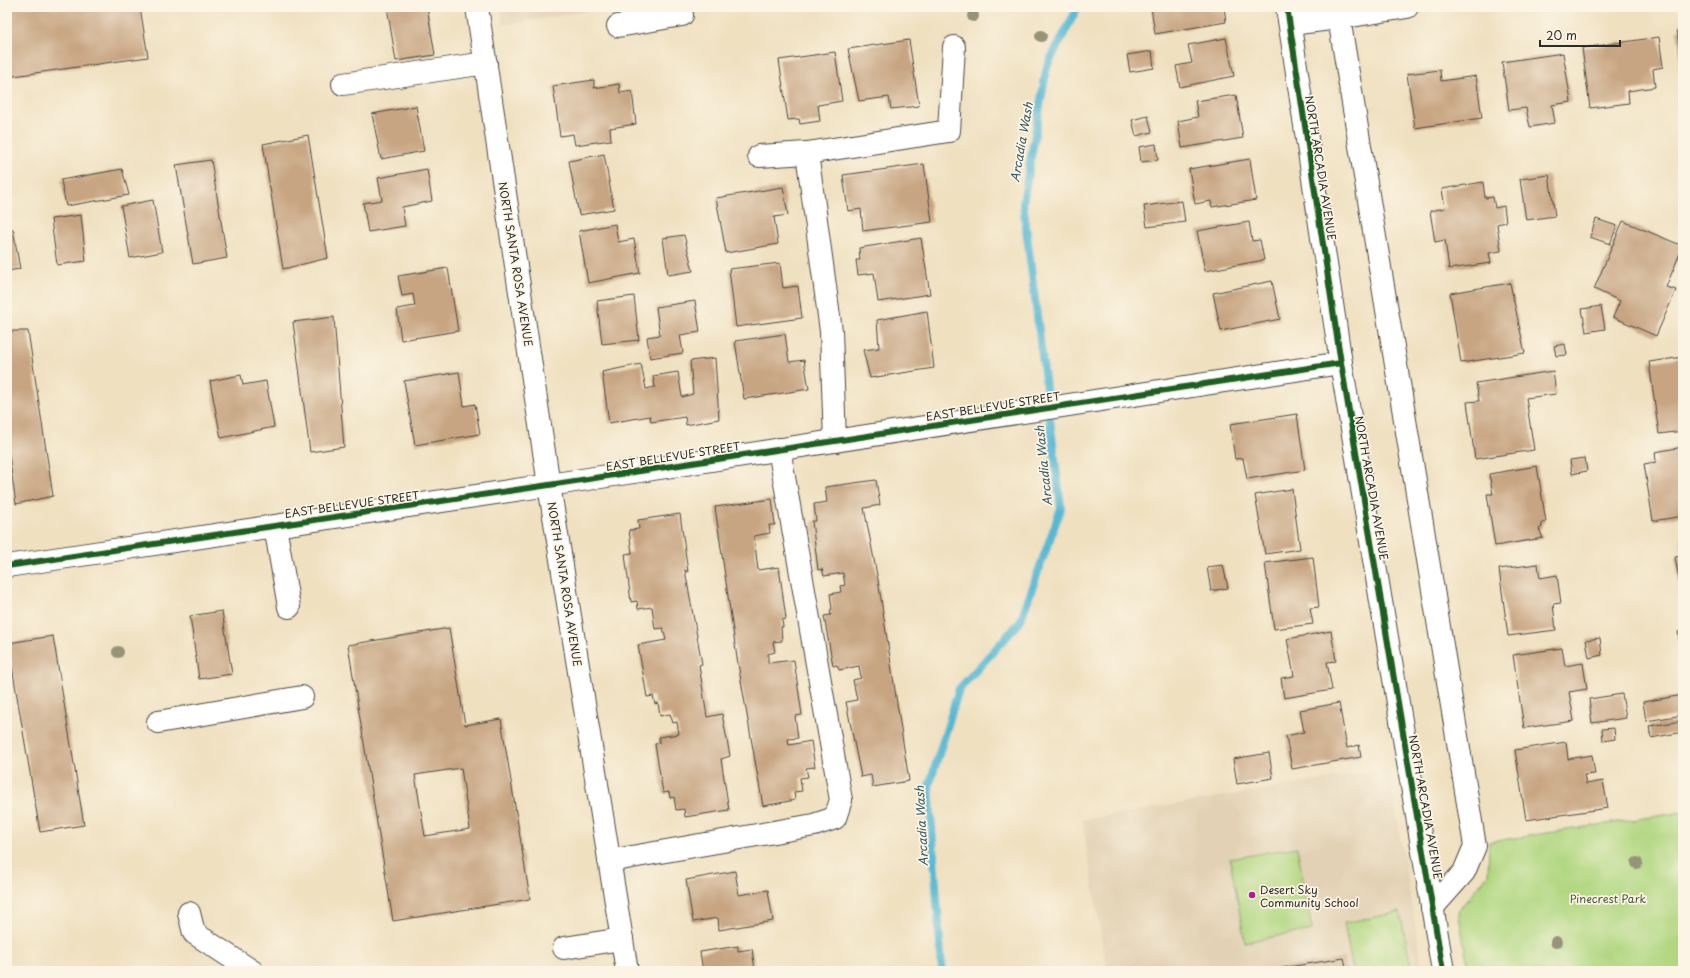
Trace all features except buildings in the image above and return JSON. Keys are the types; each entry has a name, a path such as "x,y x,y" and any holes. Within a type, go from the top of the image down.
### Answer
{"street":[{"name":"NORTH SANTA ROSA AVENUE","path":"477,7 549,485 627,971"},
{"path":"1288,15 1339,18 1407,7"},
{"path":"618,26 682,15"},
{"name":"NORTH ARCADIA AVENUE","path":"1288,15 1341,363 1443,971"},
{"name":"NORTH ARCADIA AVENUE","path":"1339,18 1475,846 1464,872 1432,908"},
{"path":"759,156 807,153 949,131 954,48"},
{"path":"343,84 486,63"},
{"path":"807,153 831,331 835,441"},
{"name":"EAST BELLEVUE STREET","path":"7,566 779,450 1341,363"},
{"path":"609,861 814,824 835,818 841,800 779,450"},
{"path":"275,526 289,606"},
{"path":"158,722 302,697"},
{"path":"189,913 194,933 252,971"},
{"path":"564,948 622,939"}],"shaded area":[{"path":"500,7 614,7 503,25"},
{"name":"Desert Sky Community School","path":"1389,769 1423,971 1107,971 1082,820"}],"green space":[{"name":"Pinecrest Park","path":"1683,812 1683,971 1469,971 1458,911 1488,875 1489,842"},
{"path":"1297,847 1312,930 1245,942 1230,859"},
{"path":"1400,912 1412,971 1353,971 1344,923"}],"waterway":[{"name":"Arcadia Wash","path":"942,971 929,786 959,689 1020,622 1061,508 1023,203 1047,66 1078,7"}],"cycle path":[{"path":"1287,7 1341,363 1443,971"},
{"path":"7,566 549,485 1341,363"}],"place":[{"name":"Desert Sky Community School","path":"1252,895"}]}
